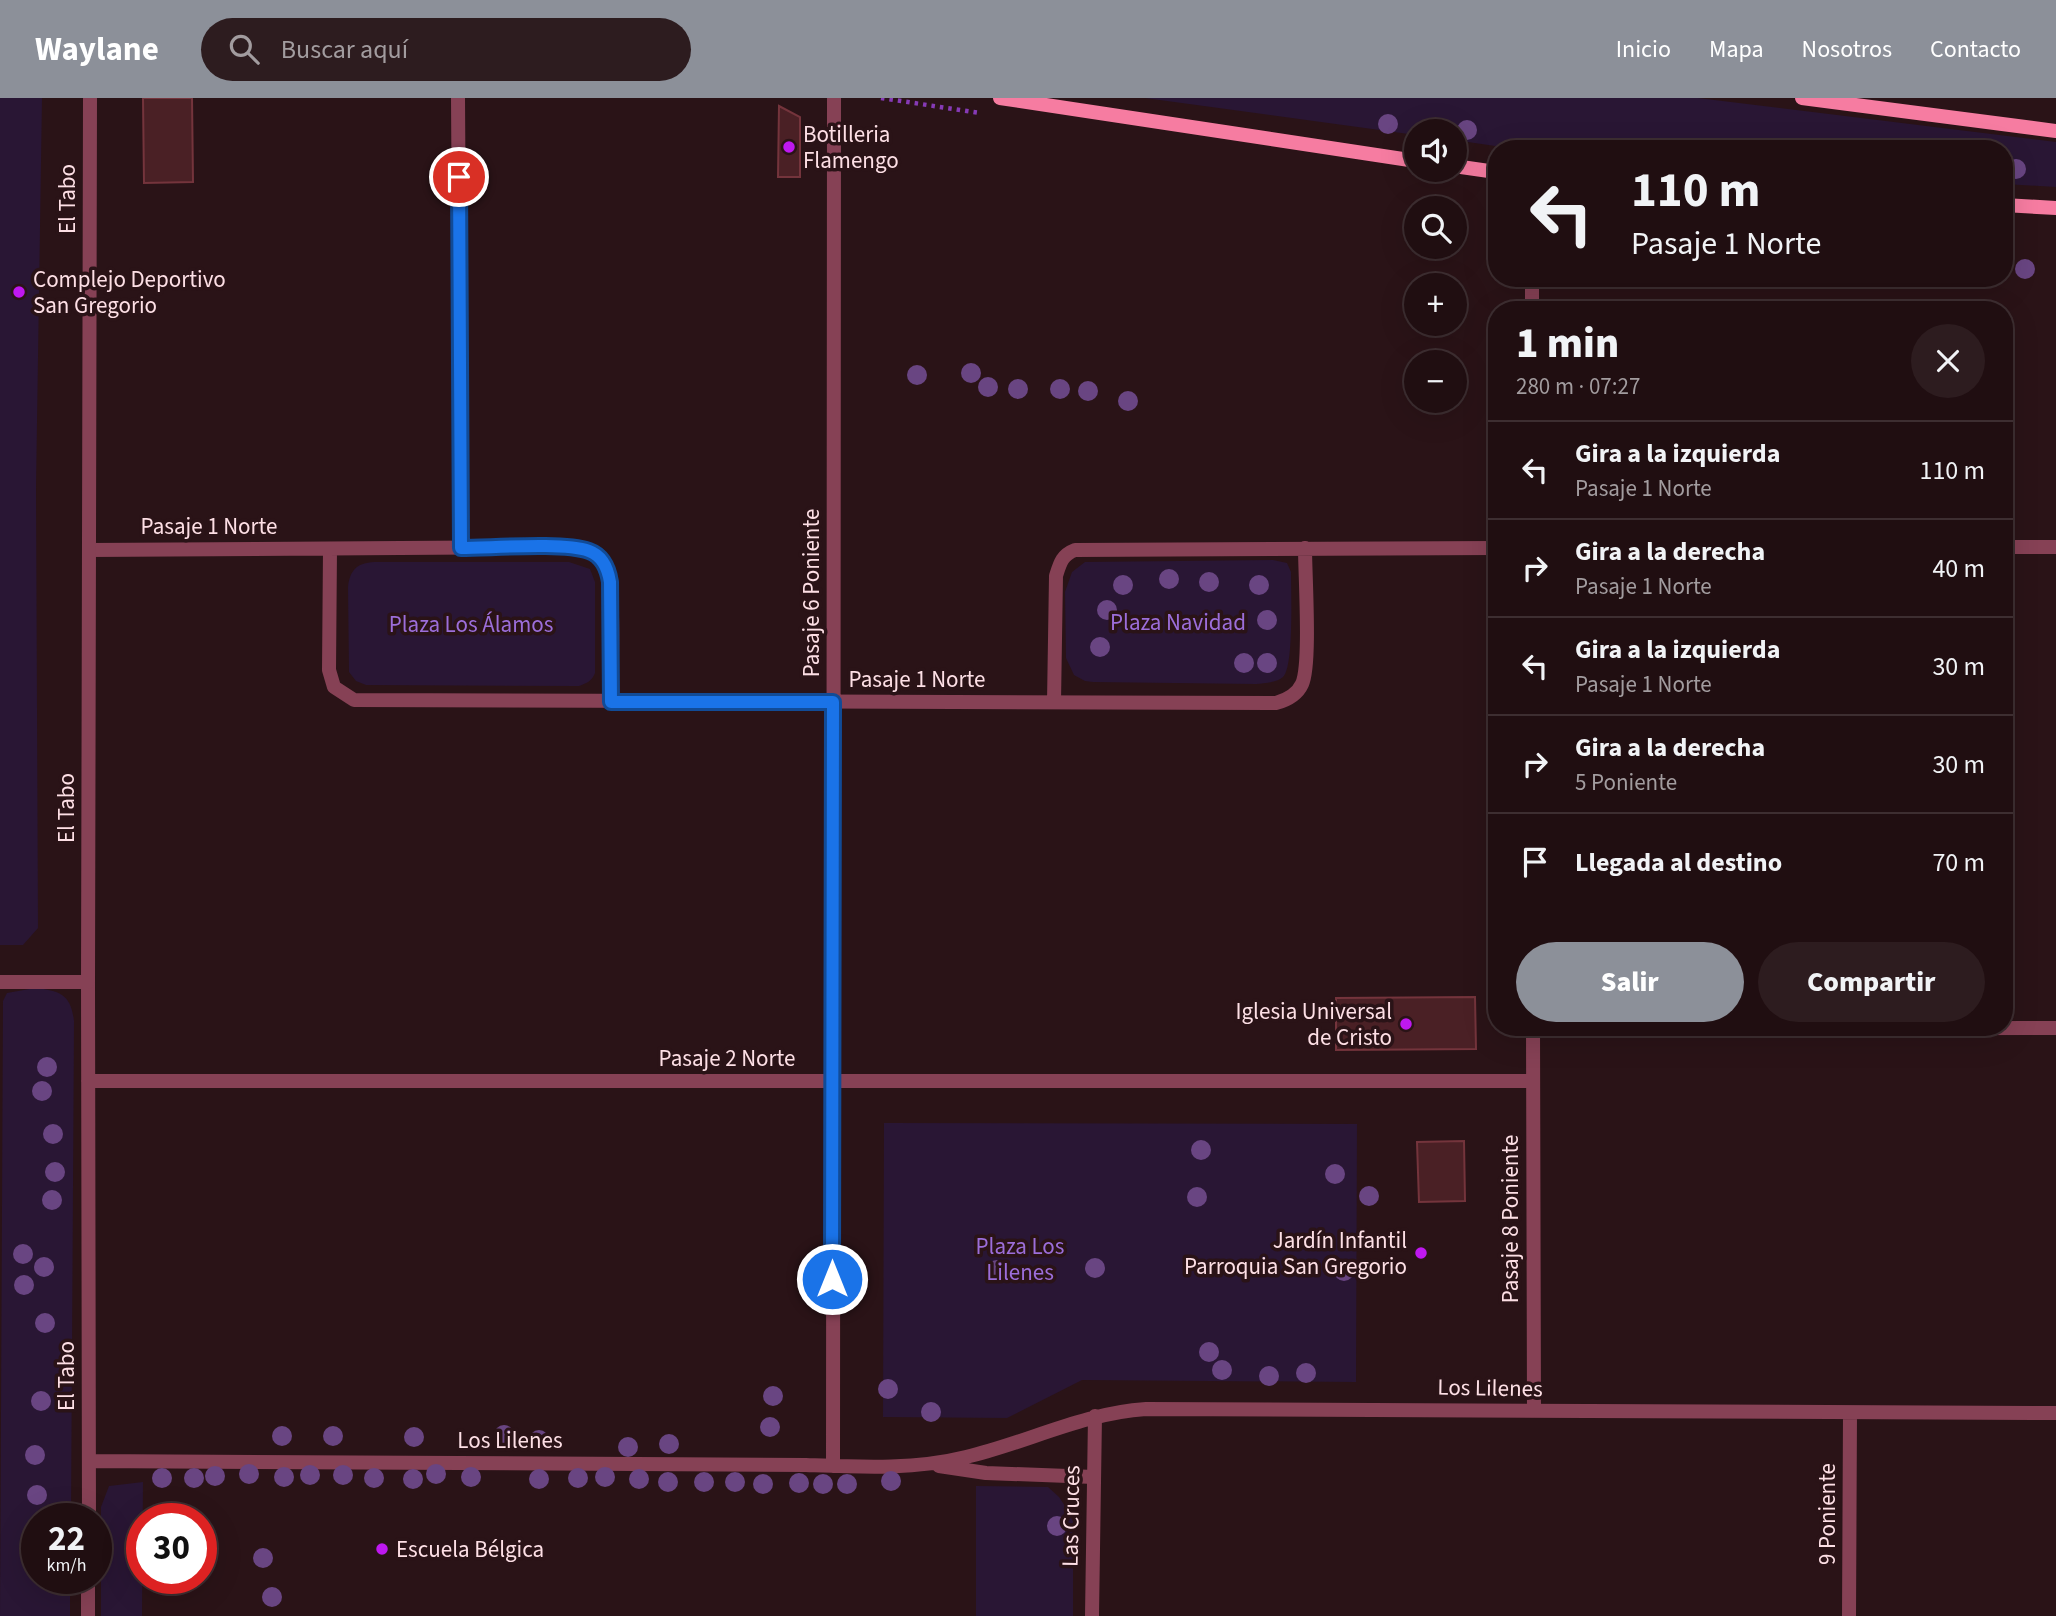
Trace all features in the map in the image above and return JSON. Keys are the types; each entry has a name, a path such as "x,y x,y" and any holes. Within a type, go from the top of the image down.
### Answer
{"main road":[{"path":"1000,98 1404,159"},
{"path":"1802,98 2056,131"},
{"path":"1467,168 1488,171"},
{"path":"2013,206 2056,208"}],"street":[{"name":"El Tabo","path":"89,1503 90,98"},
{"path":"458,98 461,548"},
{"name":"Pasaje 6 Poniente","path":"833,1466 834,98"},
{"path":"2013,547 2056,547"},
{"name":"Pasaje 1 Norte","path":"330,548 329,670 334,687 345,696 363,701 1276,703 1293,696 1304,681 1305,548"},
{"name":"Pasaje 1 Norte","path":"89,550 564,548 588,551 597,555 604,563 610,582 611,702"},
{"path":"1054,702 1055,586 1060,561 1069,553 1085,549 1488,548"},
{"path":"0,982 88,982"},
{"path":"2013,1028 2056,1028"},
{"name":"Pasaje 8 Poniente","path":"1533,1036 1534,1411"},
{"name":"Pasaje 2 Norte","path":"88,1081 1533,1081"},
{"name":"Los Lilenes","path":"89,1461 860,1468 931,1464 986,1452 1095,1416 1146,1409 2056,1413"},
{"name":"9 Poniente","path":"1849,1616 1850,1413"},
{"name":"Las Cruces","path":"1092,1616 1095,1416"},
{"name":"Los Lilenes","path":"931,1464 986,1474 1094,1476"},
{"path":"88,1594 88,1616"}],"green space":[{"path":"0,98 42,98 36,487 38,928 23,945 0,945"},
{"path":"1145,98 1698,98 2056,142 2056,187 2013,185 2013,140 1488,140 1488,145 1467,142 1467,119 1404,119 1404,133"},
{"name":"Plaza Navidad","path":"1273,560 1287,563 1291,572 1289,659 1287,671 1280,679 1256,684 1093,682 1074,675 1066,658 1065,592 1072,572 1085,562"},
{"name":"Plaza Los Álamos","path":"569,562 590,569 595,582 595,673 587,683 579,686 366,685 356,681 349,672 348,587 353,572 363,564"},
{"path":"35,988 58,993 67,999 74,1021 71,1503 21,1503 21,1594 70,1594 70,1616 0,1616 3,1001 7,993"},
{"name":"Plaza Los Lilenes","path":"884,1123 1357,1124 1356,1382 1082,1380 1007,1418 883,1417"},
{"path":"143,1482 143,1503 126,1503 126,1594 142,1594 142,1616 101,1616 101,1594 112,1594 112,1503 103,1503 109,1486"},
{"path":"976,1486 1048,1487 1059,1497 1073,1518 1073,1616 976,1616"}],"building":[{"path":"143,98 192,98 193,182 144,183"},
{"name":"Botilleria Flamengo","path":"779,106 800,117 800,177 778,177"},
{"name":"Iglesia Universal de Cristo","path":"1475,997 1476,1049 1336,1050 1336,998"},
{"path":"1464,1141 1465,1201 1419,1202 1417,1142"}],"place":[{"name":"Botilleria Flamengo","path":"789,147"},
{"name":"Complejo Deportivo San Gregorio","path":"19,292"},
{"name":"Iglesia Universal de Cristo","path":"1406,1024"},
{"name":"Jardín Infantil Parroquia San Gregorio","path":"1421,1253"},
{"name":"Escuela Bélgica","path":"382,1549"}],"route":[{"path":"459,177 461,548 564,548 597,555 604,563 610,582 611,702 833,702 832,1279"}]}
